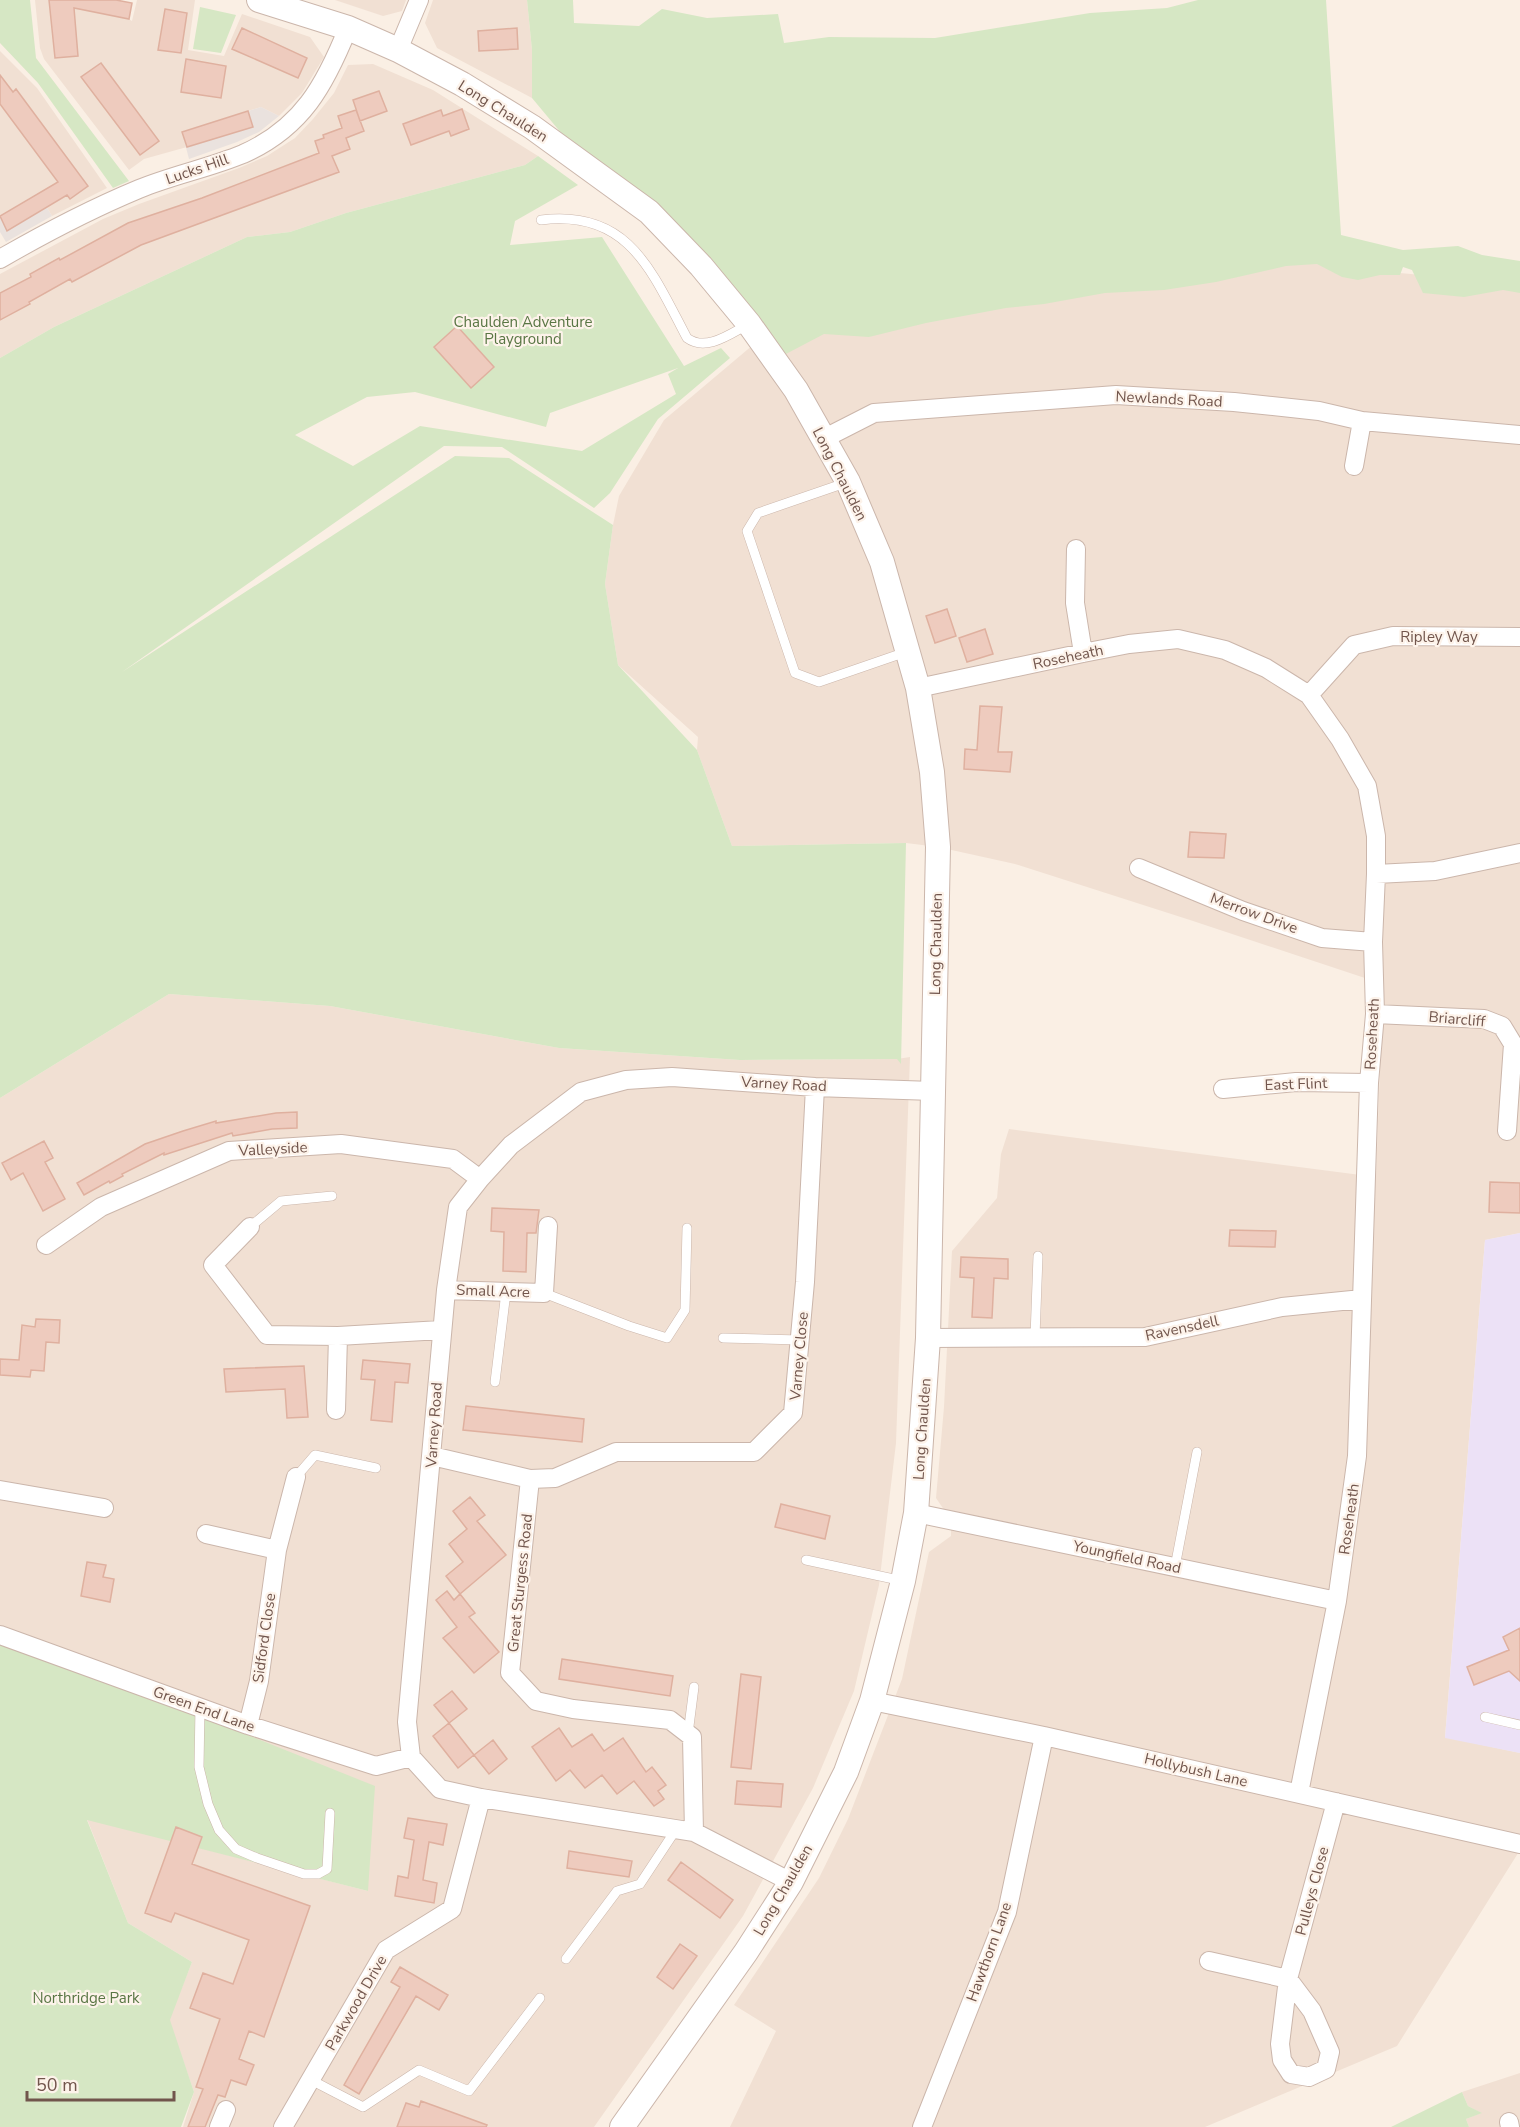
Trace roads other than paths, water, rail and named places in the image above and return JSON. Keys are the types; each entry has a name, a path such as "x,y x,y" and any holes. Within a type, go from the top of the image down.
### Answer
{"street":[{"name":"Long Chaulden","path":"259,0 348,28 398,50 462,84 532,127 649,212 701,266 749,324 796,390 848,482 882,562 918,688 932,772 938,847 928,1338 916,1514 903,1581 872,1701 846,1772 791,1882 746,1952 622,2127"},
{"path":"398,50 419,0"},
{"name":"Lucks Hill","path":"0,259 78,217 140,188 242,154 268,141 306,109 333,66 348,28"},
{"name":"Newlands Road","path":"824,439 874,412 1116,395 1234,402 1319,411 1362,421 1520,435"},
{"path":"1354,466 1362,421"},
{"path":"1076,549 1075,603 1083,653"},
{"name":"Ripley Way","path":"1310,695 1354,645 1392,636 1520,637"},
{"name":"Roseheath","path":"918,688 1129,644 1178,639 1225,650 1256,663 1310,695 1340,739 1367,786 1376,836 1377,874 1373,942 1375,1014 1368,1083 1357,1456 1337,1601 1299,1793"},
{"path":"1377,874 1435,871 1520,853"},
{"name":"Merrow Drive","path":"1139,868 1243,911 1322,938 1373,942"},
{"name":"Briarcliff","path":"1375,1014 1484,1019 1502,1026 1513,1044 1507,1131"},
{"name":"Varney Road","path":"411,1757 407,1722 432,1456 441,1330 458,1208 480,1179 511,1145 581,1092 626,1080 672,1077 815,1087 933,1090"},
{"name":"East Flint","path":"1223,1089 1296,1082 1368,1083"},
{"name":"Varney Close","path":"531,1479 555,1478 615,1452 754,1452 794,1413 815,1087"},
{"name":"Valleyside","path":"46,1245 101,1207 229,1151 341,1144 453,1159 480,1179"},
{"name":"Small Acre","path":"446,1290 544,1293 548,1226"},
{"path":"250,1227 213,1265 267,1335 338,1336 441,1330"},
{"name":"Ravensdell","path":"928,1338 1145,1337 1282,1307 1362,1299"},
{"path":"336,1410 338,1336"},
{"path":"432,1456 531,1479"},
{"name":"Sidford Close","path":"248,1725 259,1682 277,1550 296,1477"},
{"name":"Great Sturgess Road","path":"531,1479 510,1673 536,1701 573,1709 670,1720 688,1734"},
{"path":"0,1490 104,1508"},
{"name":"Youngfield Road","path":"916,1514 1337,1601"},
{"path":"206,1534 277,1550"},
{"name":"Green End Lane","path":"0,1635 248,1725 376,1766 411,1757"},
{"name":"Hollybush Lane","path":"872,1701 1044,1736 1520,1844"},
{"path":"688,1734 692,1737 694,1832"},
{"name":"Hawthorn Lane","path":"922,2127 1006,1912 1044,1736"},
{"path":"411,1757 440,1789 675,1831 694,1832 791,1882"},
{"name":"Parkwood Drive","path":"283,2127 386,1950 452,1909 481,1798"},
{"name":"Pulleys Close","path":"1288,1979 1311,2011 1330,2052 1326,2069 1309,2077 1292,2074 1282,2060 1280,2044 1288,1979 1336,1802"},
{"path":"1209,1961 1288,1979"}],"lane":[{"path":"541,220 582,219 608,228 622,238 655,277 687,338 692,342 716,341 749,324"},
{"path":"848,482 758,513 747,531 795,673 819,682 908,651"},
{"path":"250,1227 281,1201 332,1196"},
{"path":"544,1293 667,1338 685,1310 687,1228"},
{"path":"1035,1337 1038,1256"},
{"path":"495,1382 506,1292"},
{"path":"723,1338 800,1340"},
{"path":"1175,1567 1197,1452"},
{"path":"296,1477 315,1455 376,1468"},
{"path":"806,1560 903,1581"},
{"path":"688,1734 694,1687"},
{"path":"200,1707 200,1767 208,1804 219,1830 236,1849 304,1874 318,1874 327,1869 330,1813"},
{"path":"1485,1718 1520,1725"},
{"path":"566,1959 617,1891 640,1884 675,1831"},
{"path":"311,2080 363,2107 419,2070 468,2091 540,1998"}],"park label":[{"name":"Chaulden Adventure Playground","path":"523,330"},
{"name":"Northridge Park","path":"86,1998"}]}
